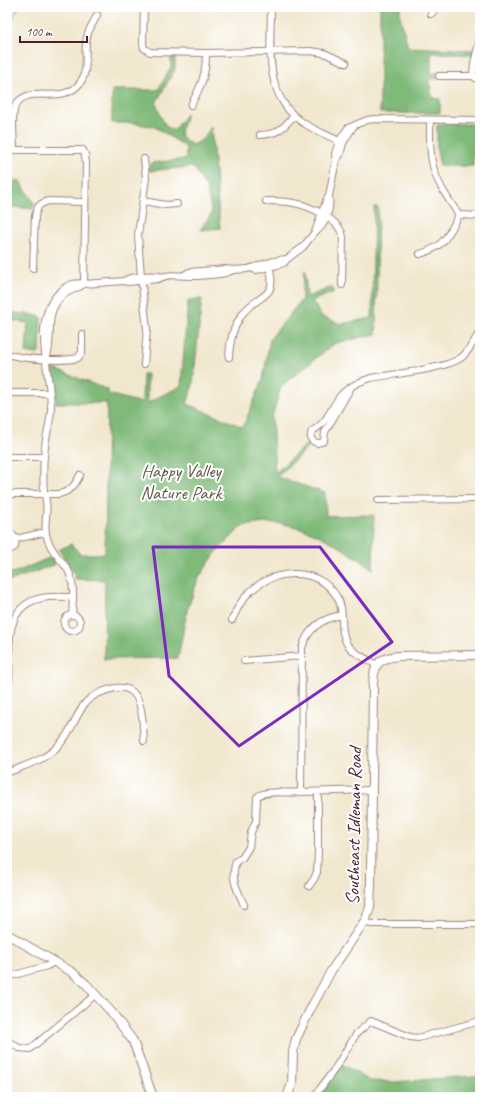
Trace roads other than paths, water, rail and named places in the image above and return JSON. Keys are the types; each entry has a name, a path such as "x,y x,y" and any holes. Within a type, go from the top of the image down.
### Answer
{"main road":[{"path":"376,665 386,658 397,656 480,655"},
{"name":"Southeast Idleman Road","path":"287,1097 292,1084 294,1045 300,1030 335,964 364,922 369,911 371,896 373,685 376,665"},
{"path":"7,934 77,976 95,994 134,1041 153,1097"}],"street":[{"path":"144,7 143,43 146,50 156,52 206,53 310,51 324,53 346,63"},
{"path":"271,7 271,71 275,88 294,116 303,123 341,142"},
{"path":"431,14 437,7"},
{"path":"14,150 14,113 22,98 32,95 63,94 69,92 80,84 85,72 87,36 97,15"},
{"path":"473,76 474,63 480,39"},
{"path":"191,105 203,82 206,53"},
{"path":"439,76 473,76 480,81"},
{"path":"260,135 278,132 294,116"},
{"path":"72,615 73,587 68,570 52,549 46,532 46,501 44,494 44,457 50,416 50,393 46,359 49,352 50,320 54,308 58,302 67,292 84,284 124,280 127,278 142,279 158,275 163,277 184,275 190,277 202,276 226,273 233,270 251,268 255,266 270,266 282,259 287,258 304,247 315,232 324,215 326,200 329,196 336,160 335,154 348,128 372,119 480,120"},
{"path":"430,120 430,149 433,166 440,185 459,215"},
{"path":"7,152 14,150 83,150 85,154 84,284"},
{"path":"144,159 146,178 138,235 147,329 144,364"},
{"path":"33,268 35,216 38,207 48,201 85,202"},
{"path":"143,201 166,205 178,204"},
{"path":"266,201 294,203 304,206 324,215 338,226 342,232 342,285"},
{"path":"459,215 480,216"},
{"path":"420,254 439,246 449,234 459,215"},
{"path":"229,357 232,335 238,320 248,307 264,297 270,290 272,281 270,266"},
{"path":"350,389 325,432 324,441 320,443 312,441 310,437 312,431 324,421 341,395 350,389 371,378 451,364 464,355 480,331"},
{"path":"7,354 24,358 78,358 82,352 82,334"},
{"path":"9,393 50,393"},
{"path":"7,457 44,457"},
{"path":"7,494 59,494 69,490 80,475"},
{"path":"378,500 480,499"},
{"path":"16,539 46,532"},
{"path":"7,533 12,534 16,539 15,547 7,550"},
{"path":"232,620 237,608 246,595 258,585 271,578 292,574 313,577 332,589 338,598 341,604 343,634 347,644 353,650 376,665"},
{"path":"7,687 9,678 10,633 13,622 20,611 36,599 47,597 73,597"},
{"path":"301,792 302,656 304,641 313,628 325,620 342,615"},
{"path":"244,661 302,656"},
{"path":"7,773 37,762 51,753 63,741 87,702 97,695 112,689 125,689 138,698 142,708 144,741"},
{"path":"244,905 234,881 233,874 236,861 242,858 249,848 251,832 256,821 257,797 260,794 372,790"},
{"path":"309,886 317,872 318,792"},
{"path":"364,922 372,924 480,924"},
{"path":"7,977 47,966 54,962"},
{"path":"7,1040 19,1048 30,1049 95,994"},
{"path":"314,1097 334,1070 357,1033 371,1021 410,1037 418,1038 480,1021"}],"waterway":[{"path":"7,33 19,7"}],"park label":[{"name":"Happy Valley Nature Park","path":"181,482"}]}
